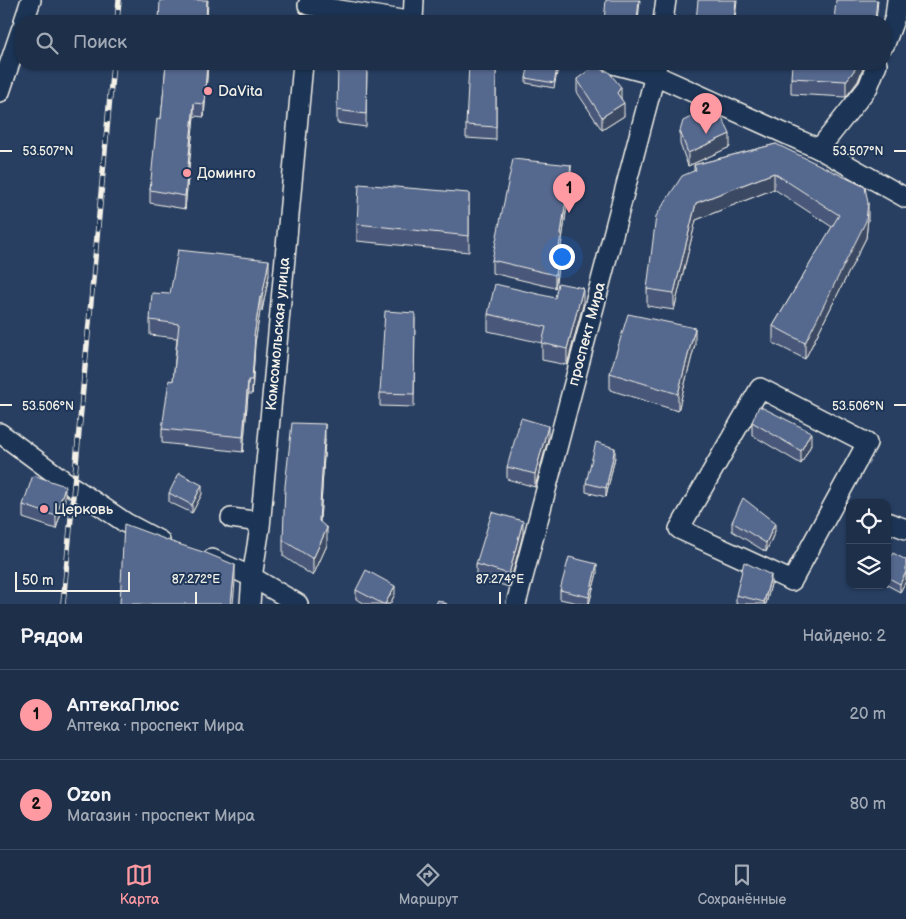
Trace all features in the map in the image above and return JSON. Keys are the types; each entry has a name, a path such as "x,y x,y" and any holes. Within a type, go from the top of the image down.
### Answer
{"street":[{"path":"26,15 31,0"},
{"path":"413,15 414,0"},
{"path":"664,15 666,0"},
{"path":"891,28 895,17 897,0"},
{"path":"308,9 358,15"},
{"path":"0,92 15,48"},
{"name":"Комсомольская улица","path":"250,604 260,522 302,70"},
{"path":"656,70 819,150 906,198"},
{"name":"проспект Мира","path":"516,604 656,70"},
{"path":"819,150 868,87 875,70"},
{"path":"760,388 867,443 842,506 792,581 679,529 760,388"},
{"path":"0,432 74,488 118,518 184,551 210,559 252,577 298,604"},
{"path":"231,518 260,522"},
{"path":"891,523 906,529"}],"building":[{"path":"160,0 207,0 206,15 159,15"},
{"path":"606,0 639,0 638,15 605,15"},
{"path":"698,0 736,0 735,15 697,15"},
{"path":"836,0 877,0 876,15 835,15"},
{"path":"165,70 207,70 204,104 194,103 185,196 150,190 157,118 161,119"},
{"path":"338,70 367,70 366,114 337,110"},
{"path":"469,70 496,70 496,127 466,125"},
{"path":"528,70 557,70 554,83 526,78"},
{"path":"589,70 608,71 621,87 617,93 624,103 602,117 577,79"},
{"path":"792,70 854,70 846,81 791,78"},
{"path":"707,109 712,113 719,111 730,134 688,153 680,131 683,121"},
{"path":"776,144 865,187 868,203 866,221 805,343 773,326 839,215 774,173 696,203 674,293 647,289 656,216 682,176 696,170 694,165"},
{"path":"513,159 571,165 555,275 492,260"},
{"path":"359,184 469,193 469,236 357,224"},
{"path":"178,250 269,260 262,297 260,297 254,336 252,380 248,380 243,437 162,429 169,380 173,381 179,324 150,320 152,293 170,294"},
{"path":"558,283 583,288 567,349 542,343 546,327 488,314 495,284 555,298"},
{"path":"385,311 415,313 414,394 380,393"},
{"path":"628,314 695,328 678,394 610,373"},
{"path":"759,406 811,432 801,451 752,422"},
{"path":"521,418 548,426 535,474 507,467"},
{"path":"292,423 325,424 319,521 327,528 313,559 283,540 285,486"},
{"path":"596,442 615,448 606,488 586,483"},
{"path":"179,473 202,485 192,505 169,493"},
{"path":"33,475 65,486 56,516 23,505"},
{"path":"743,498 775,523 766,543 732,522"},
{"path":"492,512 523,521 509,574 476,564"},
{"path":"124,524 235,565 231,604 120,604"},
{"path":"893,553 906,560 906,572 900,584 891,579 891,557"},
{"path":"569,557 597,564 589,597 560,590"},
{"path":"744,562 771,575 764,602 736,595"},
{"path":"366,570 395,586 385,604 356,590"},
{"path":"438,600 447,604 436,604"}],"railway":[{"path":"118,15 119,0"},
{"path":"63,604 112,70"}],"place":[{"name":"DaVita","path":"208,91"},
{"name":"Ozon","path":"706,134"},
{"name":"Доминго","path":"187,173"},
{"name":"АптекаПлюс","path":"569,213"},
{"name":"Церковь","path":"44,509"}]}
